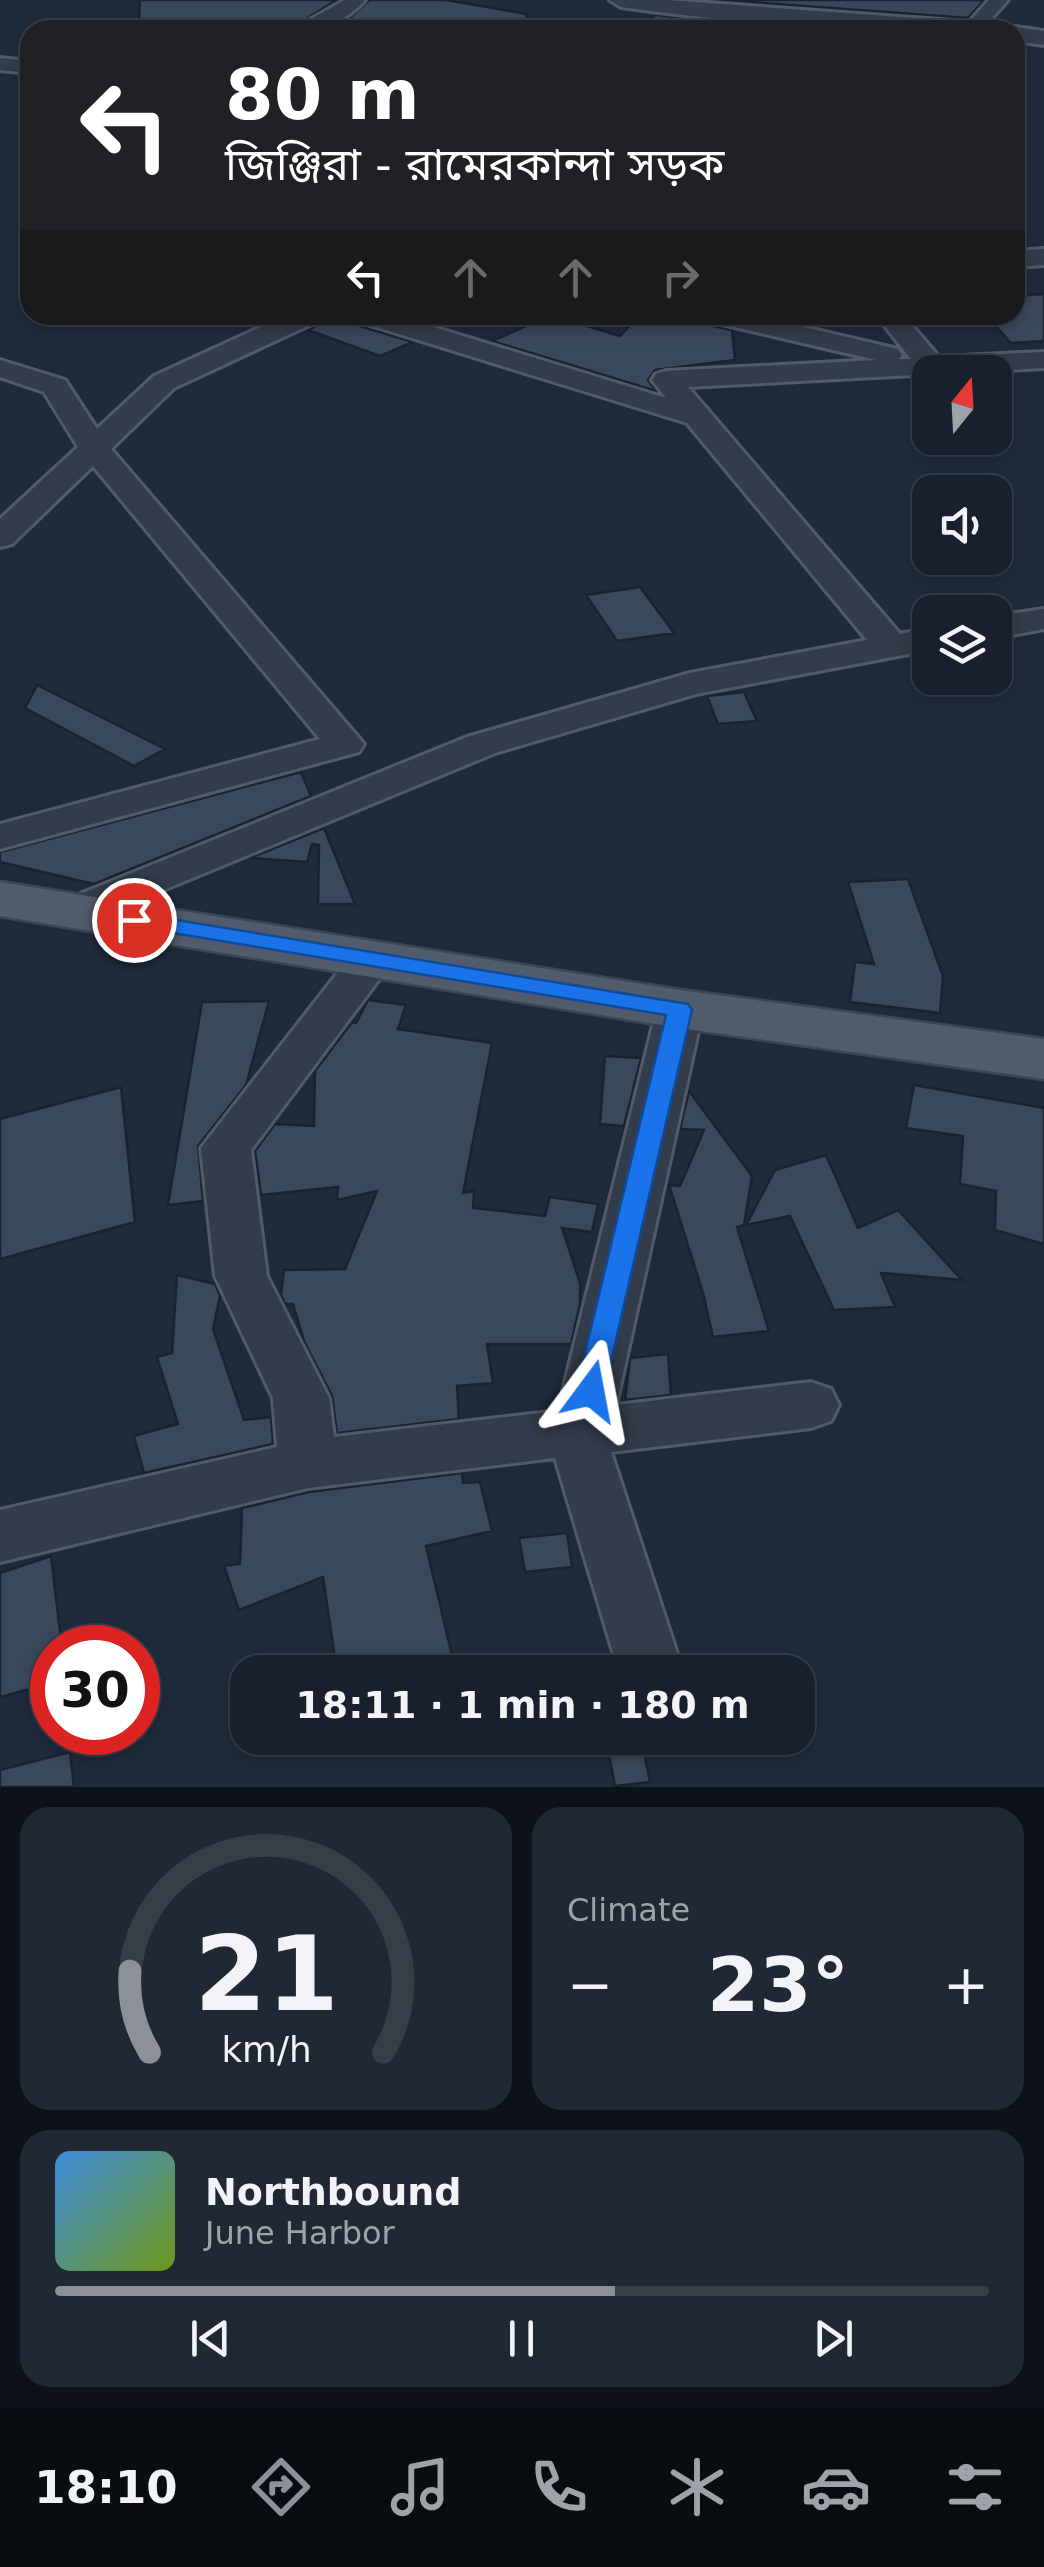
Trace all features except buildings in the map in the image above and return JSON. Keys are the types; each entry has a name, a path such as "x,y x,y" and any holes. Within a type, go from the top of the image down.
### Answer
{"main road":[{"path":"0,899 680,1010 1044,1059"}],"street":[{"path":"324,20 344,11 356,0"},
{"path":"620,0 703,12 830,20"},
{"path":"977,20 998,0"},
{"path":"0,538 164,382 287,325"},
{"path":"398,325 697,417"},
{"path":"774,325 912,361"},
{"path":"897,325 923,355"},
{"path":"1012,362 1044,360"},
{"path":"891,646 666,380 912,367"},
{"path":"0,368 55,386 94,448 346,744 0,837"},
{"path":"1012,624 1044,619"},
{"path":"73,912 480,744 690,684 912,642"},
{"path":"308,1464 301,1398 242,1276 226,1148 373,958"},
{"path":"646,1655 582,1452 582,1429 680,1010"},
{"path":"0,1536 308,1464 811,1405"}],"route":[{"path":"134,920 680,1010 591,1391"}]}
